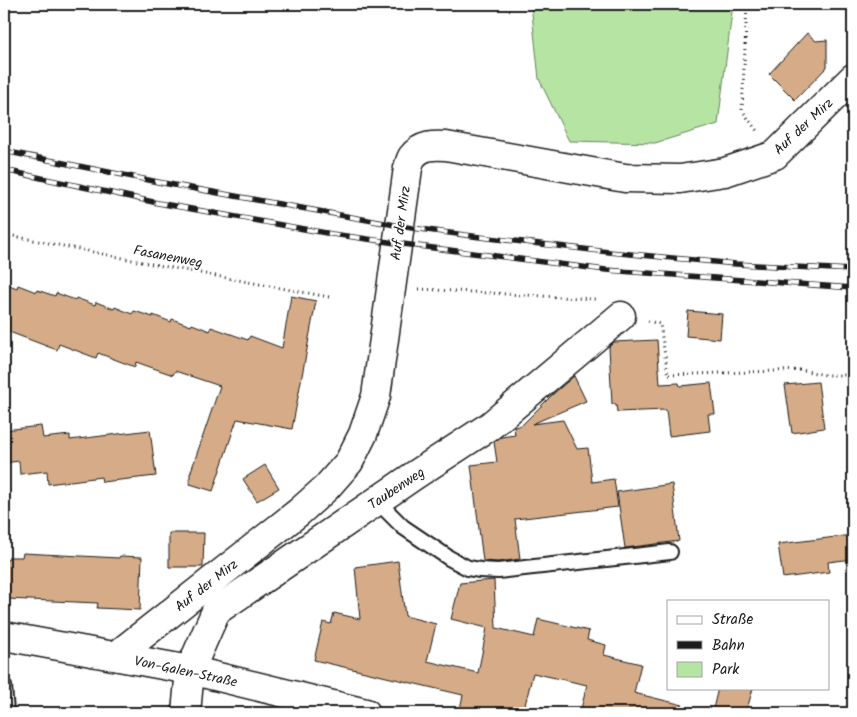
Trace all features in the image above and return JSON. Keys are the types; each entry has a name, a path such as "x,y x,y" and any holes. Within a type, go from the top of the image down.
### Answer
{"street":[{"name":"Auf der Mirz","path":"116,656 299,512 326,488 349,462 363,434 376,396 408,168 412,157 422,148 432,145 446,146 624,178 680,180 725,172 775,155 853,78"},
{"name":"Taubenweg","path":"186,713 190,670 216,612 490,426 621,316"},
{"name":"Von-Galen-Straße","path":"4,636 190,670 366,713"}],"lane":[{"path":"377,501 403,527 449,558 468,568 498,571 670,552"},
{"path":"4,686 6,713"}],"path":[{"path":"747,4 742,110 775,155"},
{"name":"Fasanenweg","path":"4,234 156,265 329,297"},
{"path":"443,290 599,300 621,316 660,324 668,375 802,370 825,375 853,375"}],"green space":[{"path":"531,4 733,4 718,124 655,143 569,141 539,79"}],"building":[{"path":"807,33 816,41 827,40 827,67 795,100 769,74"},
{"path":"4,283 17,288 18,285 36,292 37,290 55,296 56,293 95,305 96,302 132,314 134,311 153,317 153,315 171,322 172,319 210,331 211,327 248,340 250,336 282,348 291,296 316,301 292,429 237,419 213,491 190,484 190,474 220,386 175,371 173,375 136,362 135,367 98,353 96,358 59,344 57,350 4,330"},
{"path":"688,311 722,314 720,339 686,336"},
{"path":"657,340 660,384 679,383 680,386 711,383 715,414 708,414 710,431 669,436 666,410 617,412 616,404 612,404 609,347 614,342"},
{"path":"574,376 586,401 532,424 563,420 577,449 588,448 592,482 614,479 618,507 515,519 520,559 498,562 483,561 471,465 497,462 494,442 501,437 515,435 514,427 522,425"},
{"path":"818,382 824,428 792,433 785,385"},
{"path":"41,426 43,438 70,435 70,440 150,430 156,476 102,482 101,477 48,484 47,471 20,474 19,461 4,463 4,430"},
{"path":"265,465 279,488 257,501 243,479"},
{"path":"672,484 679,541 625,548 617,492"},
{"path":"169,533 204,533 203,567 169,567"},
{"path":"853,535 853,559 828,562 829,572 783,578 778,544"},
{"path":"23,553 119,558 120,556 142,557 140,610 97,608 98,603 7,599 7,586 4,586 4,560 8,560 9,557 22,557"},
{"path":"398,561 405,616 436,624 427,661 478,673 487,628 451,619 460,583 494,580 496,628 534,637 538,619 589,631 587,640 606,645 604,655 641,664 634,693 683,705 682,713 580,713 587,685 533,673 523,713 478,713 460,709 463,695 314,660 323,622 331,624 334,613 360,619 355,567"},
{"path":"718,690 752,690 746,713 712,713"}],"railway":[{"path":"4,151 163,183 412,228 609,252 736,264 853,270"},
{"path":"4,170 158,203 332,234 410,245 606,270 853,288"}]}
